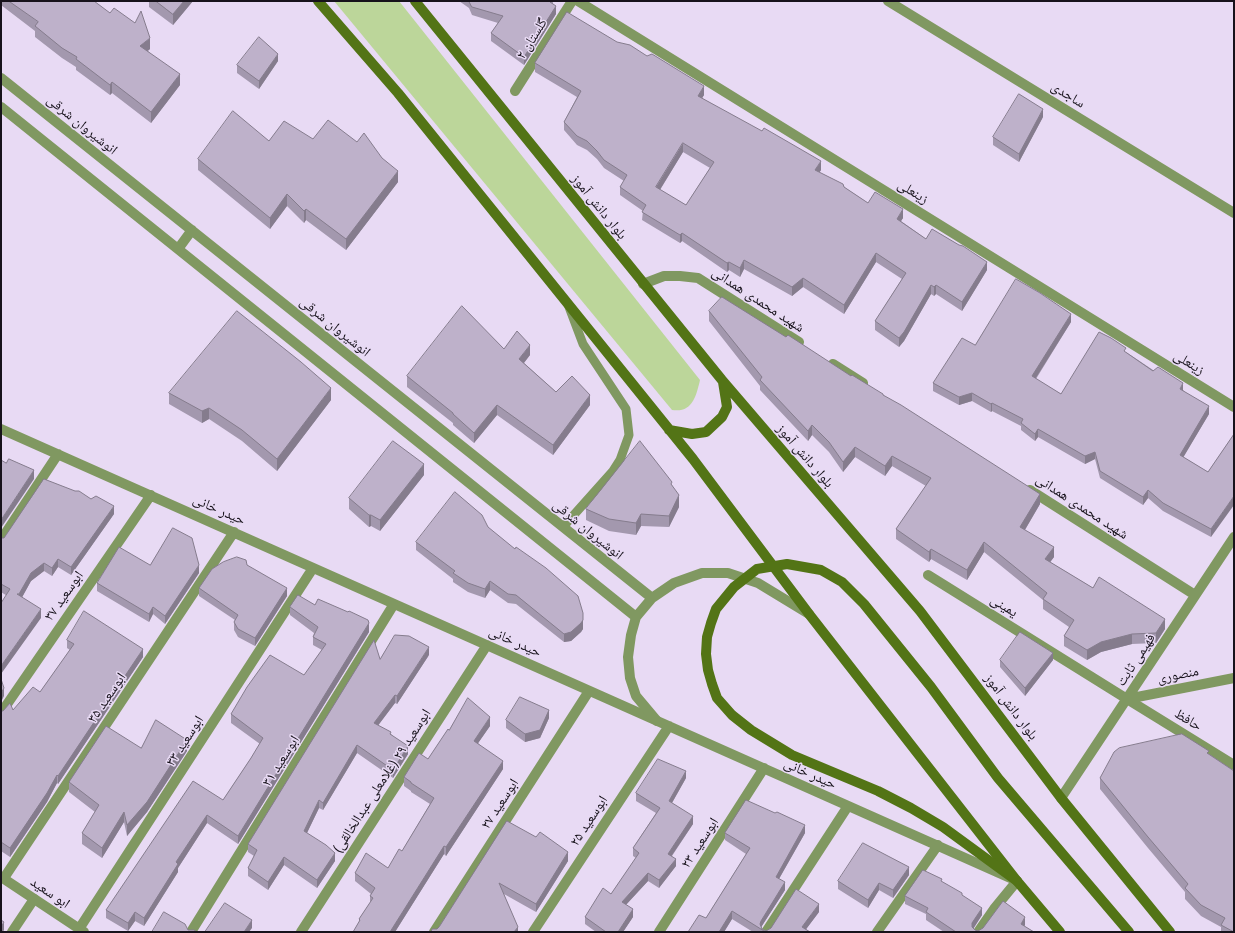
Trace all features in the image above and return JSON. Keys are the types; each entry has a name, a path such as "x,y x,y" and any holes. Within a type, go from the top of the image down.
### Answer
{"main road":[{"path":"318,1 398,93 670,430 809,614 1017,881 1060,932"},
{"name":"بلوار دانش آموز","path":"415,1 722,380 920,611 1061,798 1170,932"},
{"path":"670,430 692,434 706,432 722,417 727,407 722,380"},
{"path":"1017,881 943,827 912,808 878,791 792,755 750,730 732,715 717,698 714,691 708,670 706,654 710,623 716,609 734,587 757,570 787,564 820,570 842,582 864,604 931,687 998,778 1129,932"}],"street":[{"name":"گلستان ۲","path":"515,91 572,1"},
{"name":"زینعلی","path":"578,1 1234,407"},
{"name":"ساجدی","path":"888,1 1234,213"},
{"name":"انوشیروان شرقی","path":"1,78 652,598"},
{"path":"1,107 636,617"},
{"path":"178,249 192,230"},
{"name":"شهید محمدی همدانی","path":"643,284 664,276 698,278 806,347"},
{"path":"826,359 873,389"},
{"name":"حیدر خانی","path":"1,429 1017,881"},
{"path":"1,540 58,454"},
{"name":"شهید محمدی همدانی","path":"1020,484 1195,595"},
{"name":"ابوسعید ۳۷","path":"1,713 151,496"},
{"name":"ابوسعید ۳۵","path":"2,877 234,532"},
{"name":"فهیمی ثابت","path":"1061,798 1234,537"},
{"name":"ابوسعید ۳۳","path":"82,930 313,568"},
{"path":"657,721 636,696 630,678 628,657 631,635 636,617 652,598 674,583 702,574 728,573 758,583 809,614"},
{"name":"یمینی","path":"928,575 1127,699"},
{"name":"ابوسعید ۳۱","path":"191,932 394,604"},
{"name":"ابوسعید ۲۹ (غلامعلی عبدالخالقی)","path":"301,932 487,645"},
{"name":"منصوری","path":"1127,699 1234,678"},
{"name":"ابوسعید ۲۷","path":"434,932 590,691"},
{"name":"حافظ","path":"1127,699 1234,765"},
{"name":"ابوسعید ۲۵","path":"533,932 669,726"},
{"name":"ابوسعید ۲۳","path":"659,932 764,768"},
{"path":"766,932 848,806"},
{"path":"877,932 938,846"},
{"name":"ابو سعید","path":"2,877 82,930"},
{"path":"978,932 994,909 1017,881"},
{"path":"12,932 34,899"}],"lane":[{"path":"562,527 613,470 620,460 629,435 626,409 583,344 568,304"}],"green space":[{"path":"334,1 399,1 700,380 695,398 689,406 684,409 672,410"}],"building":[{"path":"9,1 94,1 110,13 114,8 135,23 141,11 150,38 140,46 180,74 151,112 112,82 110,85 76,59 77,57 62,48 35,26 38,22"},
{"path":"156,1 184,1 173,14"},
{"path":"469,1 551,1 550,2 556,6 524,57 491,33 503,16 472,7"},
{"path":"567,12 617,42 630,45 647,56 652,54 704,86 698,96 762,131 764,128 821,161 815,170 843,184 844,187 868,203 875,192 903,209 897,219 926,239 932,229 963,246 987,262 962,302 936,285 934,287 931,285 899,338 875,321 906,273 876,253 844,305 803,278 792,287 744,260 740,268 729,262 727,263 682,233 680,235 642,212 646,205 620,187 627,175 604,160 587,141 577,136 564,122 581,91 535,63","holes":["683,143 714,162 686,205 656,187"]},
{"path":"259,37 278,54 259,81 237,65"},
{"path":"1019,94 1043,109 1019,154 993,137"},
{"path":"233,111 269,141 284,121 313,139 328,120 357,142 364,133 382,158 398,171 346,239 306,209 304,211 287,194 270,218 198,159"},
{"path":"1016,279 1071,314 1032,376 1061,394 1099,332 1126,348 1124,351 1153,371 1158,367 1183,383 1180,389 1209,406 1180,455 1208,472 1234,434 1234,496 1211,529 1163,503 1148,490 1143,497 1100,471 1095,452 1085,456 1038,429 1035,434 1021,423 1023,419 972,393 959,397 933,383 962,338 975,345"},
{"path":"722,297 786,337 788,335 851,376 852,375 901,405 1040,494 1020,527 1054,547 1045,559 1093,588 1099,577 1165,619 1156,633 1132,634 1101,642 1087,650 1064,636 1074,620 1043,599 1047,593 984,542 967,570 931,549 929,552 896,529 931,478 892,456 885,466 855,447 843,462 829,442 812,425 808,431 760,380 762,377 709,311"},
{"path":"462,306 504,349 517,331 530,345 519,359 556,392 572,376 590,395 553,445 497,405 474,433 453,413 407,376"},
{"path":"237,311 331,388 277,459 242,430 209,408 202,411 169,393"},
{"path":"393,441 424,464 380,520 369,515 349,498"},
{"path":"640,441 672,482 671,484 679,495 669,516 641,514 636,523 609,519 586,509"},
{"path":"9,459 34,470 1,520 1,460 6,463"},
{"path":"44,479 75,491 79,491 91,499 96,496 114,506 71,567 58,559 52,568 44,563 31,573 19,594 17,594 41,609 1,666 1,603 10,589 1,584 1,538 4,538"},
{"path":"455,492 482,515 488,527 515,549 516,547 546,568 578,596 583,613 583,620 571,632 564,634 516,595 508,594 490,581 485,589 468,583 453,573 455,571 416,542"},
{"path":"173,528 192,538 199,565 165,616 153,607 149,614 97,583 119,547 150,565"},
{"path":"237,557 246,560 247,565 287,588 255,638 238,629 234,622 238,615 199,588 212,569 223,562"},
{"path":"298,595 315,605 318,599 348,612 349,611 368,620 369,623 238,836 207,815 176,862 178,864 144,918 135,912 128,923 106,910 193,781 223,800 263,738 231,714 247,687 270,655 304,675 326,644 313,637 318,627 290,607"},
{"path":"84,611 143,649 58,776 57,775 47,793 10,848 1,842 1,711 3,711 10,703 13,710 33,687 40,692 74,644 67,640"},
{"path":"1020,632 1053,653 1025,688 1000,660"},
{"path":"395,635 409,636 429,647 397,696 395,695 374,723 391,732 390,734 408,746 393,770 357,745 323,803 319,800 304,831 326,845 335,853 317,880 284,857 268,882 248,868 257,850 248,844 374,640 380,659"},
{"path":"1,679 4,688 1,693"},
{"path":"520,697 549,710 540,730 525,734 506,720"},
{"path":"468,698 490,717 474,741 503,761 446,847 444,846 390,932 353,932 360,920 359,919 373,898 370,896 375,888 355,873 366,853 388,868 399,849 402,851 434,798 404,777 419,753 428,759 448,729 449,730"},
{"path":"156,720 187,740 147,802 127,825 124,812 102,848 82,833 99,805 69,782 106,726 141,748"},
{"path":"1182,734 1209,751 1207,753 1234,771 1234,932 1221,925 1225,918 1201,905 1185,888 1188,884 1100,778 1114,752 1119,748"},
{"path":"658,759 686,771 669,801 693,816 668,854 676,859 659,880 648,873 622,902 633,909 618,932 606,932 585,917 603,888 611,894 639,853 633,848 660,808 636,793"},
{"path":"746,800 805,825 776,877 785,882 760,924 762,929 766,931 771,928 796,889 819,904 802,927 810,932 764,932 732,911 719,932 688,932 699,915 706,918 750,848 725,833"},
{"path":"507,821 536,837 540,832 568,852 536,904 499,883 518,927 514,932 431,932 432,929 437,929 439,927"},
{"path":"863,843 909,867 893,890 879,883 868,900 838,881"},
{"path":"923,870 942,879 941,881 962,893 962,895 982,908 972,923 972,927 975,930 978,931 983,928 1003,901 1025,917 1021,924 1034,932 956,932 926,912 928,908 905,896"},
{"path":"225,903 252,920 244,932 205,932"},
{"path":"164,912 185,924 188,930 194,930 197,932 152,932"},
{"path":"1,920 4,922 1,927"}]}
